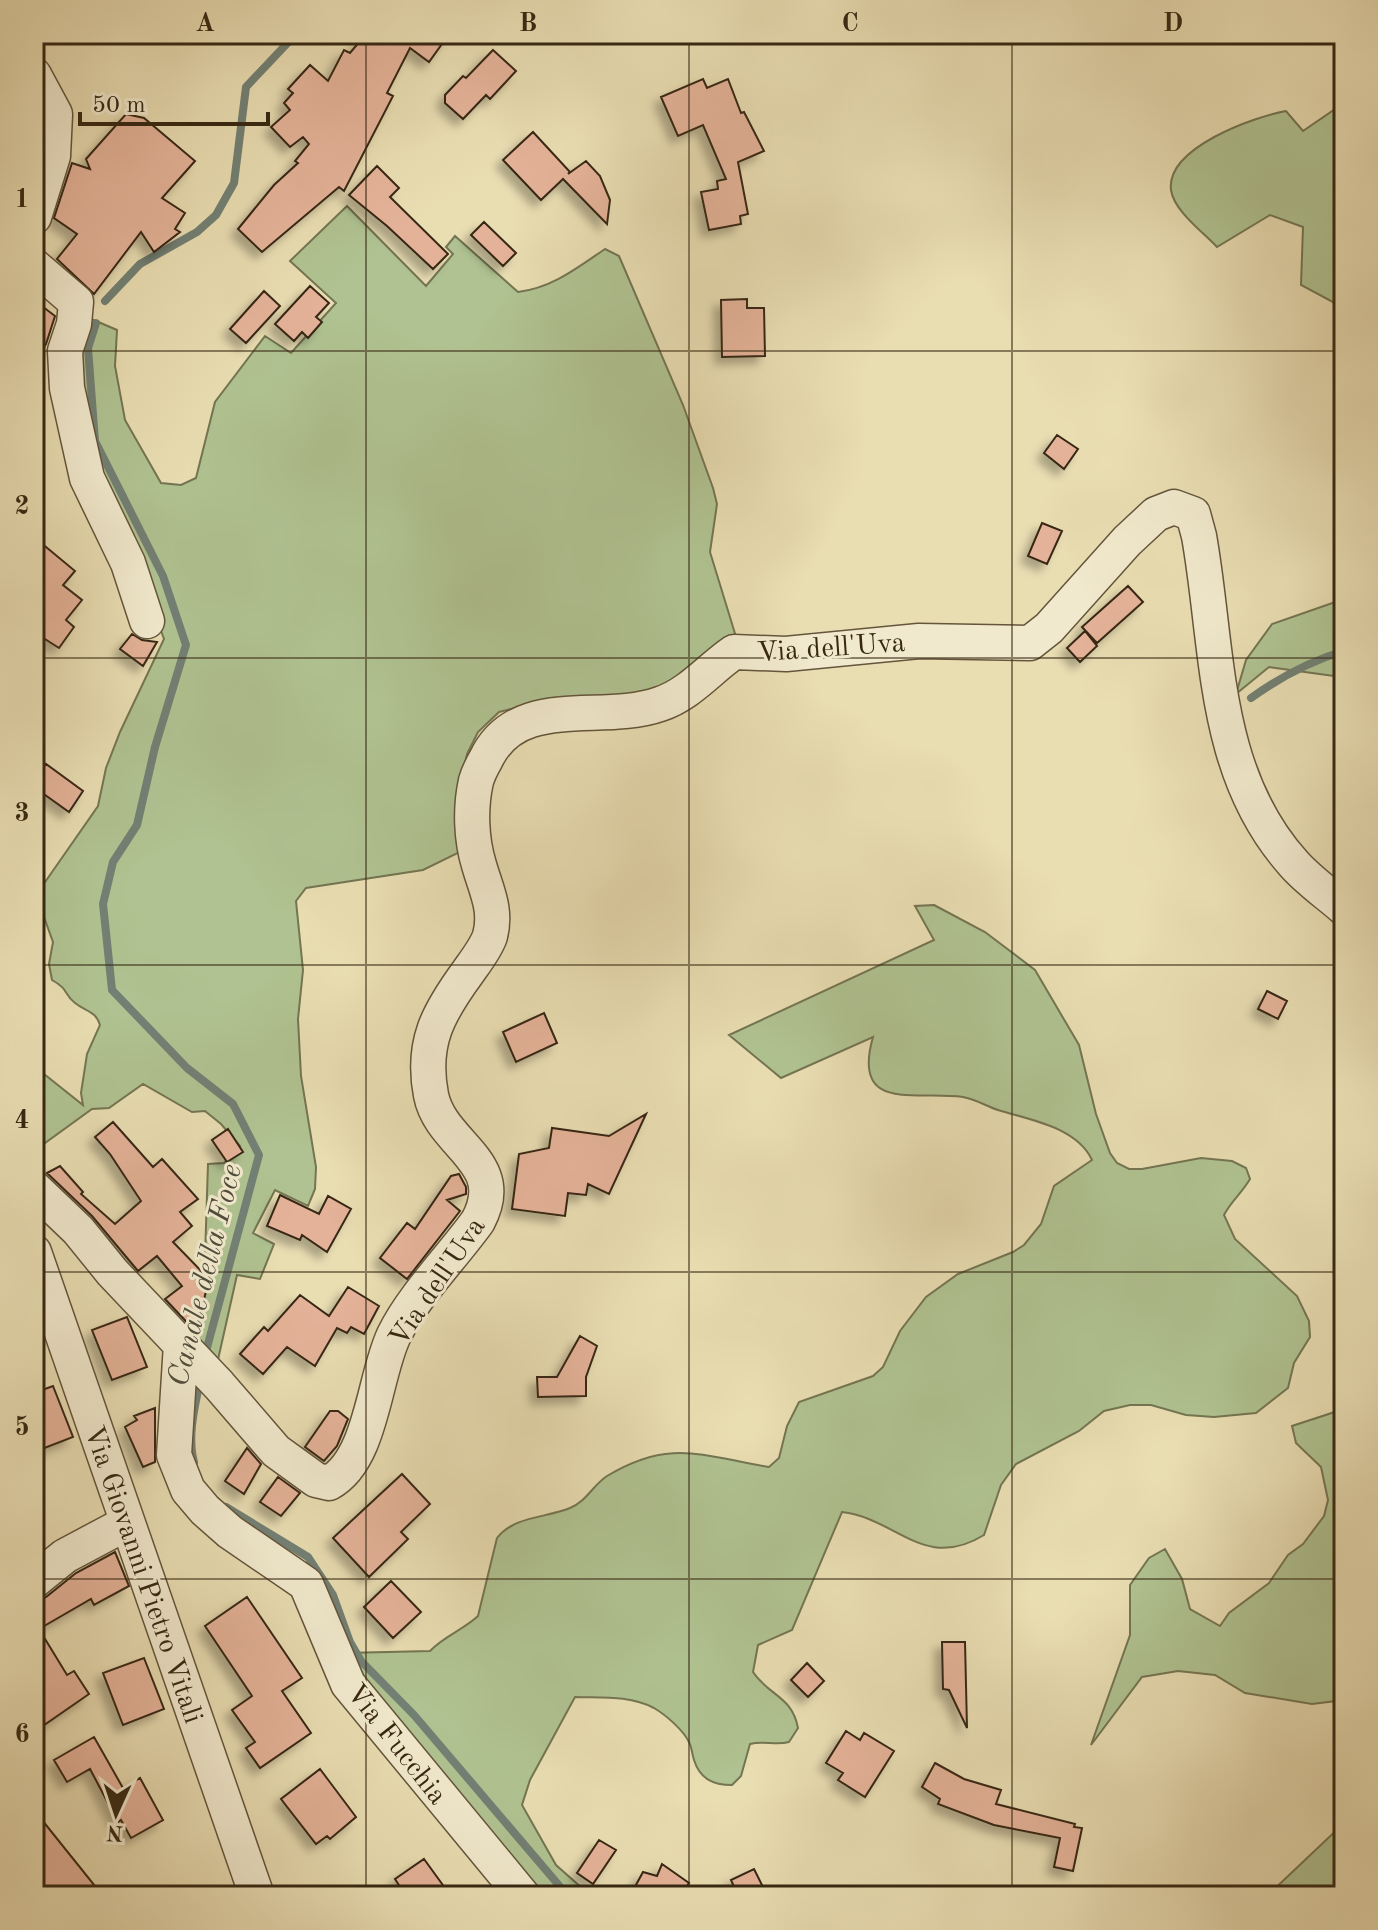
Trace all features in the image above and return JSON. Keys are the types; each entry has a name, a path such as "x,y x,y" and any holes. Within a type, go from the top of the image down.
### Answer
{"street":[{"path":"34,75 55,114 53,156 34,217"},
{"path":"34,266 76,302 74,324 65,351 67,388 87,478 128,563 147,621"},
{"name":"Via dell'Uva","path":"184,1347 276,1451 316,1480 329,1483 343,1476 367,1425 394,1334 486,1206 482,1170 440,1119 434,1104 429,1049 436,1021 489,937 493,904 477,856 472,816 476,779 495,741 520,722 658,705 678,696 734,652 786,654 919,641 1030,643 1049,628 1127,541 1156,514 1174,507 1193,514 1199,536 1217,688 1232,750 1258,813 1293,864 1344,908"},
{"path":"34,1188 78,1230 112,1272 184,1347"},
{"name":"Via Giovanni Pietro Vitali","path":"34,1252 257,1896"},
{"name":"Via Fucchia","path":"184,1347 174,1455 188,1490 230,1532 306,1584 348,1684 523,1896"},
{"path":"34,1581 65,1556 127,1523"}],"green space":[{"path":"1344,103 1344,308 1301,285 1303,227 1270,215 1217,247 1177,206 1171,190 1173,175 1182,161 1214,137 1253,120 1286,111 1303,131"},
{"path":"347,206 426,286 453,254 446,247 455,236 518,292 553,282 605,249 619,256 683,405 713,488 717,504 710,552 737,640 663,691 532,704 499,712 478,732 467,754 461,782 462,851 423,870 306,888 296,901 303,970 298,1019 301,1076 316,1167 315,1189 308,1206 275,1190 253,1233 274,1244 260,1279 237,1275 217,1364 194,1343 203,1319 208,1164 224,1163 240,1146 205,1111 192,1112 143,1084 109,1108 92,1109 34,1151 34,1066 83,1105 81,1093 87,1054 100,1025 93,1014 75,1003 52,980 49,964 53,942 44,917 43,885 98,806 106,768 120,732 164,639 71,391 82,315 117,330 115,366 125,420 161,483 181,485 196,478 215,402 265,336 291,353 336,303 290,261"},
{"path":"1344,599 1344,675 1269,667 1236,694 1246,660 1272,624"},
{"path":"934,905 985,932 1035,970 1079,1045 1096,1114 1110,1153 1117,1163 1129,1169 1142,1169 1201,1158 1232,1161 1246,1168 1250,1179 1224,1215 1235,1239 1297,1296 1309,1321 1310,1337 1294,1363 1288,1388 1256,1413 1214,1417 1186,1415 1151,1405 1130,1405 1104,1411 1079,1431 1016,1464 1001,1485 984,1535 963,1545 944,1548 927,1546 879,1523 842,1512 792,1630 758,1645 753,1672 791,1709 798,1728 789,1742 750,1744 741,1776 732,1785 719,1784 704,1776 697,1767 686,1737 654,1708 625,1699 575,1697 530,1780 522,1805 556,1865 591,1896 538,1896 345,1653 430,1651 478,1616 497,1538 504,1531 521,1521 576,1505 607,1476 629,1464 649,1457 686,1453 769,1467 779,1458 787,1426 799,1402 873,1376 883,1367 900,1331 926,1297 958,1274 1024,1245 1041,1224 1054,1186 1092,1160 1085,1149 1064,1132 972,1099 892,1093 880,1088 871,1078 869,1061 873,1037 781,1078 729,1035 934,940 915,906"},
{"path":"1344,1409 1344,1700 1312,1704 1245,1693 1215,1675 1178,1671 1142,1677 1091,1745 1130,1635 1130,1585 1149,1558 1165,1549 1182,1579 1190,1609 1220,1626 1229,1613 1269,1583 1288,1555 1303,1544 1324,1516 1328,1500 1321,1467 1296,1443 1292,1426"},
{"path":"1344,1823 1344,1896 1267,1896"}],"building":[{"path":"366,34 449,34 429,62 410,48 387,93 393,96 344,191 339,187 262,252 238,229 274,185 298,163 295,161 309,144 303,137 290,147 271,127 290,110 284,103 293,93 288,89 310,65 328,81 344,50 350,53"},
{"path":"493,50 516,71 490,99 486,95 463,119 445,103 445,95"},
{"path":"703,79 707,88 728,79 741,113 744,112 764,151 738,162 748,214 740,216 741,224 709,230 701,192 718,189 717,181 726,179 703,125 678,136 661,97"},
{"path":"126,114 144,118 195,161 162,198 185,213 175,229 180,232 154,252 141,232 94,294 57,259 77,234 54,218 72,163 90,169 86,159"},
{"path":"533,132 570,172 568,174 586,161 600,176 610,200 607,224 563,179 541,200 503,160"},
{"path":"377,166 399,188 390,197 448,254 433,269 349,195"},
{"path":"484,222 516,253 503,266 471,235"},
{"path":"310,286 329,303 316,317 322,322 308,338 302,332 294,341 275,324"},
{"path":"264,291 280,306 246,343 230,329"},
{"path":"747,299 747,308 764,308 765,356 722,357 721,300"},
{"path":"34,300 55,316 46,344 34,360"},
{"path":"1057,435 1078,449 1064,469 1044,453"},
{"path":"1042,523 1062,531 1047,564 1028,556"},
{"path":"34,537 75,571 63,585 82,600 66,620 74,627 59,648 34,632"},
{"path":"1128,586 1143,602 1097,643 1082,627"},
{"path":"1085,631 1097,646 1080,662 1067,648"},
{"path":"132,634 142,640 157,642 143,666 120,649"},
{"path":"34,761 43,768 46,764 83,791 69,812 34,787"},
{"path":"1267,991 1287,1001 1278,1019 1258,1009"},
{"path":"544,1013 557,1043 516,1062 503,1032"},
{"path":"646,1114 609,1194 588,1184 586,1195 568,1193 565,1216 512,1209 519,1154 549,1148 552,1128 609,1136"},
{"path":"113,1122 153,1167 162,1159 198,1199 180,1212 192,1226 173,1242 209,1279 196,1332 165,1299 182,1286 157,1256 138,1271 92,1216 47,1173 60,1166 83,1192 81,1194 115,1224 141,1201 95,1137"},
{"path":"228,1129 243,1152 227,1162 212,1140"},
{"path":"459,1174 466,1194 447,1200 460,1211 407,1279 380,1258 407,1223 415,1229 451,1176"},
{"path":"280,1195 319,1214 328,1196 351,1209 327,1252 302,1235 300,1240 267,1226"},
{"path":"348,1287 379,1306 364,1334 351,1327 347,1333 337,1328 315,1366 287,1347 263,1374 240,1354 264,1327 268,1331 300,1295 329,1316"},
{"path":"127,1317 147,1367 112,1380 92,1330"},
{"path":"580,1336 597,1346 586,1377 586,1396 538,1397 537,1377 557,1377"},
{"path":"53,1386 73,1437 34,1452 34,1393"},
{"path":"155,1408 155,1462 143,1467 125,1427 137,1420 134,1416"},
{"path":"330,1411 338,1411 348,1419 337,1446 324,1461 305,1447"},
{"path":"247,1448 261,1464 244,1494 225,1481"},
{"path":"402,1474 430,1504 401,1532 408,1539 369,1577 333,1538"},
{"path":"278,1477 300,1493 281,1516 260,1502"},
{"path":"115,1552 129,1586 94,1605 91,1599 39,1629 67,1675 74,1671 89,1694 34,1732 34,1601 46,1597 76,1573"},
{"path":"391,1581 421,1612 393,1638 364,1607"},
{"path":"247,1597 302,1678 282,1691 311,1733 260,1768 246,1748 255,1742 232,1710 252,1696 205,1626"},
{"path":"942,1642 965,1642 967,1728 949,1690 943,1689"},
{"path":"144,1658 164,1709 123,1725 103,1673"},
{"path":"807,1663 824,1681 808,1697 791,1680"},
{"path":"846,1731 860,1740 864,1733 894,1751 865,1797 838,1780 843,1773 826,1763"},
{"path":"94,1737 123,1788 140,1778 163,1820 131,1838 121,1820 118,1822 90,1769 67,1782 54,1760"},
{"path":"935,1763 964,1779 1001,1790 996,1804 1082,1828 1073,1871 1054,1867 1060,1838 994,1825 938,1804 940,1799 922,1787"},
{"path":"320,1769 356,1817 330,1839 327,1836 316,1844 281,1799"},
{"path":"34,1810 103,1896 47,1896 34,1879"},
{"path":"599,1840 616,1850 593,1884 577,1873"},
{"path":"424,1859 445,1888 433,1896 406,1896 395,1879"},
{"path":"662,1864 689,1883 687,1886 705,1892 704,1896 630,1896 643,1872 657,1876"},
{"path":"754,1869 764,1889 750,1896 738,1896 731,1880"}],"waterway":[{"name":"Canale della Foce","path":"105,301 140,264 197,232 216,215 234,183 246,87 296,34"},
{"name":"Canale della Foce","path":"96,323 88,348 95,441 163,576 186,645 155,747 137,825 113,862 103,904 112,990 187,1068 233,1104 259,1155 205,1355"},
{"path":"1251,698 1295,671 1344,651"},
{"name":"Canale della Foce","path":"194,1462 192,1432 200,1381"},
{"name":"Canale della Foce","path":"226,1507 308,1557 333,1595 350,1642 361,1661 414,1715 568,1896"}]}
